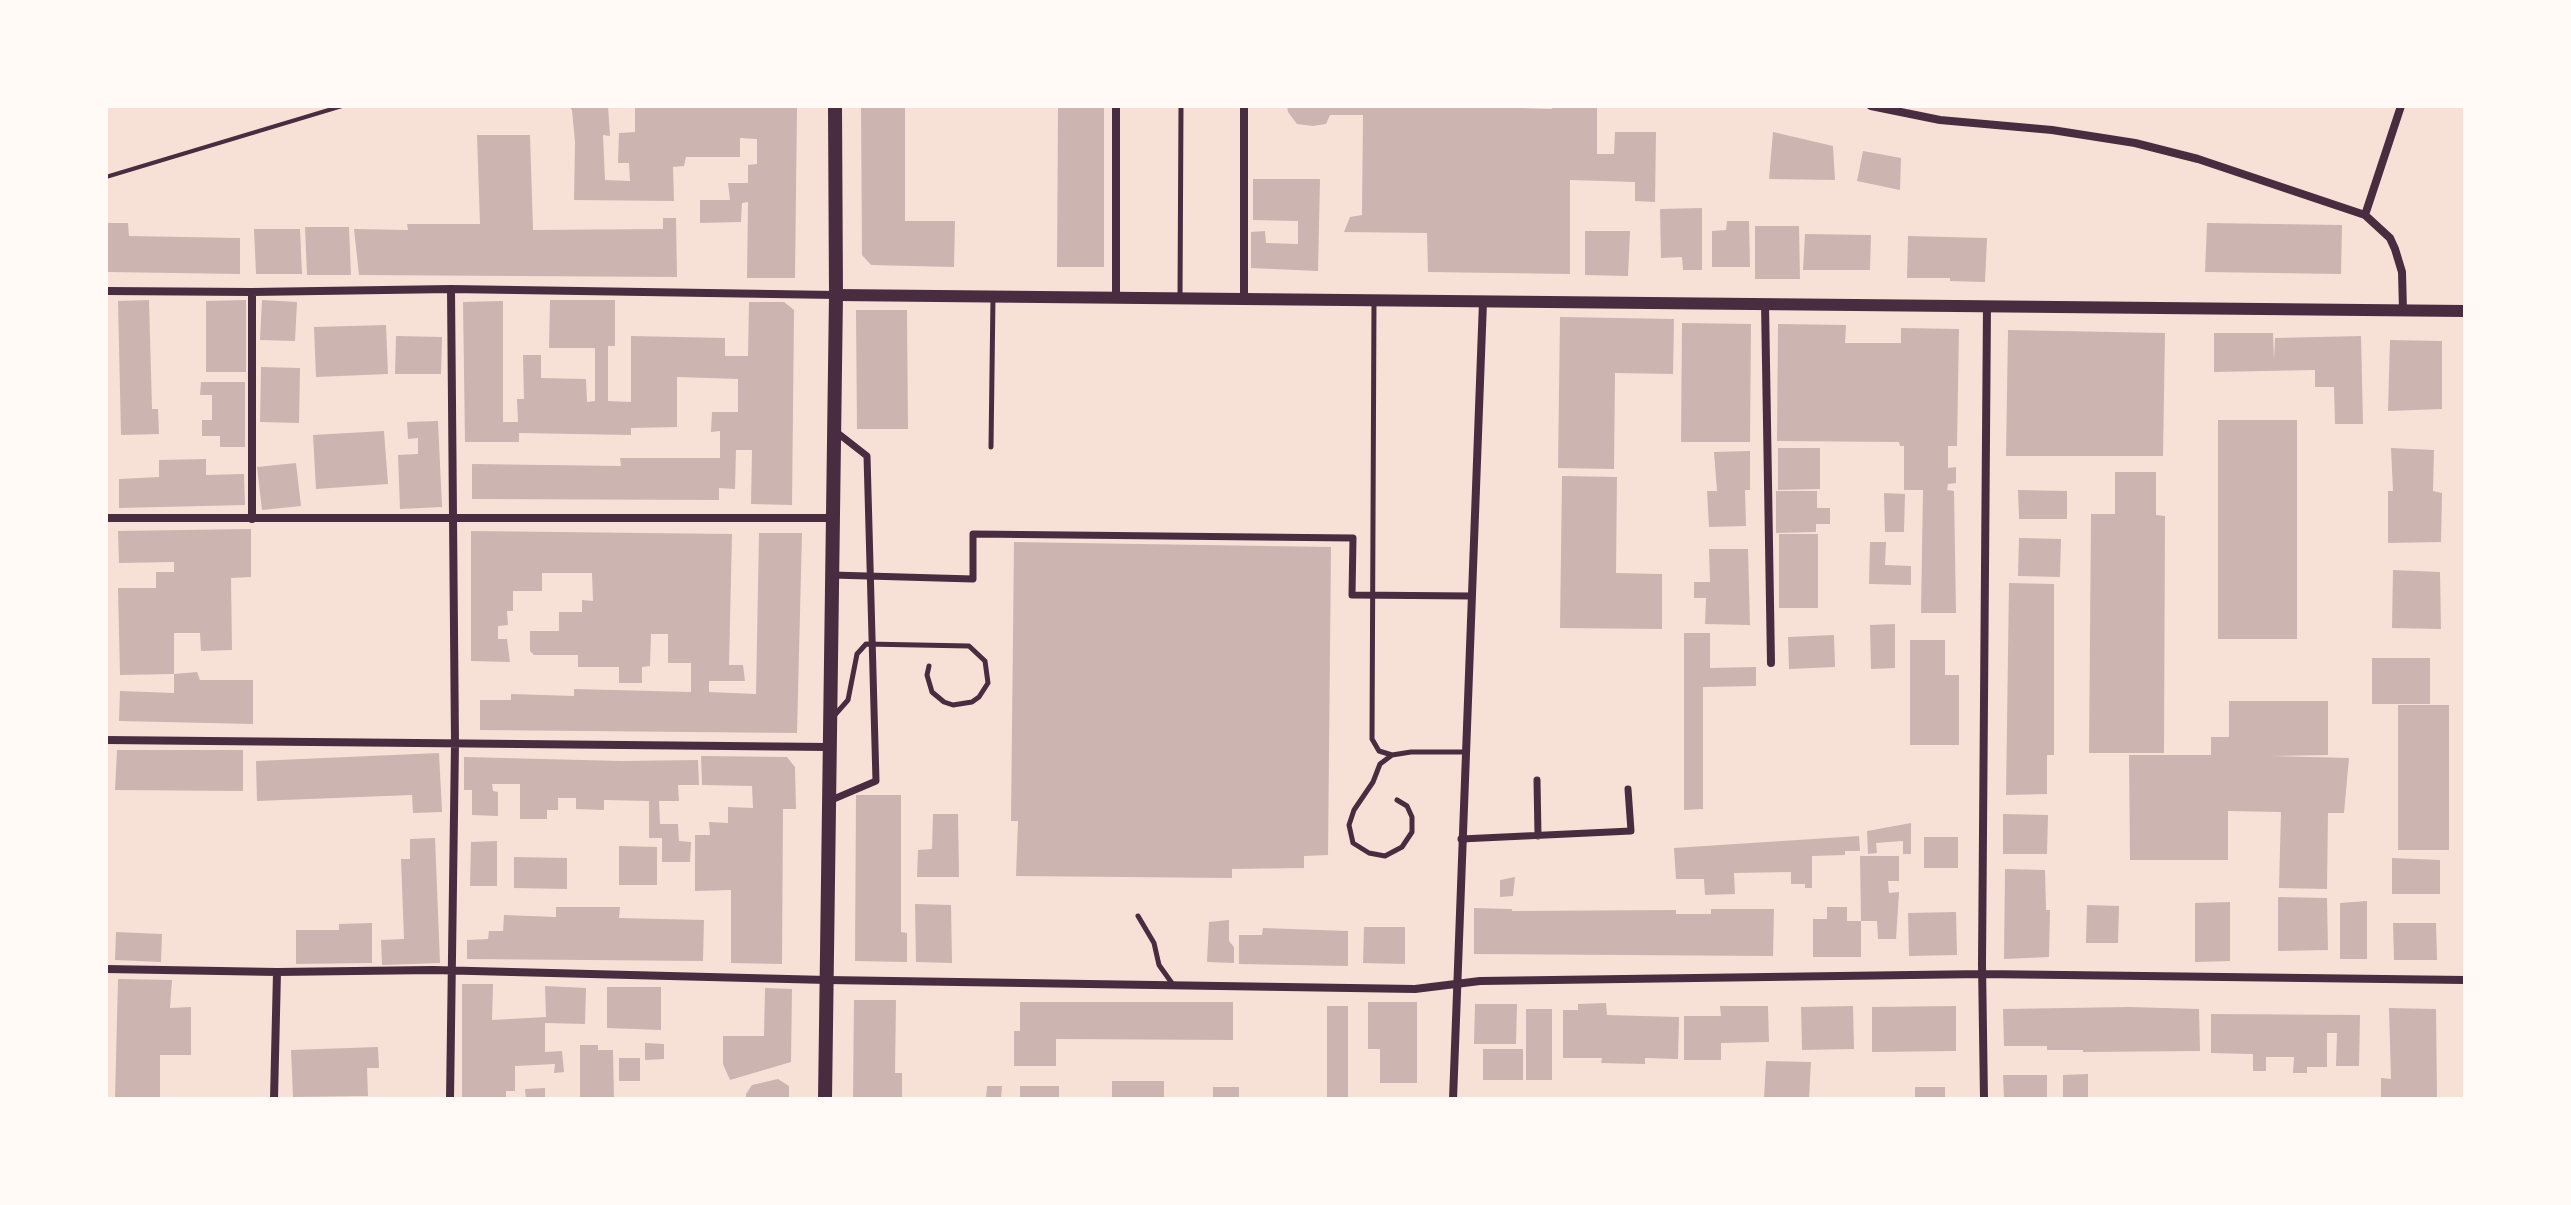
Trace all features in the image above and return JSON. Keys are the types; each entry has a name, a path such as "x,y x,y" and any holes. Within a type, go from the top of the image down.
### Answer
{"main road":[{"path":"825,1099 836,295 835,106"}],"street":[{"path":"1116,106 1116,297"},
{"path":"1244,106 1244,298"},
{"path":"1871,106 1940,120 2121,140 2198,159 2365,215 2390,238 2395,249 2402,272 2403,310"},
{"path":"2365,215 2401,106"},
{"path":"450,1099 455,743 451,289"},
{"path":"106,291 451,289 2465,311"},
{"path":"252,292 252,519"},
{"path":"1453,1099 1483,302"},
{"path":"1765,303 1771,663"},
{"path":"1984,1099 1987,305"},
{"path":"828,801 876,781 867,456 834,430"},
{"path":"106,518 832,518"},
{"path":"832,575 973,579 973,534 1353,538 1352,595 1471,596"},
{"path":"106,740 829,747"},
{"path":"1537,780 1538,836"},
{"path":"1461,839 1631,831 1628,789"},
{"path":"106,969 277,972 451,970 827,980 1415,989 1480,981 1983,974 2465,980"},
{"path":"274,1099 277,972"}],"lane":[{"path":"1180,298 1181,106"},
{"path":"991,447 993,296"},
{"path":"1374,300 1372,739 1379,751 1392,755 1421,751 1464,752"},
{"path":"829,721 848,700 857,654 866,644 969,646 985,661 988,683 972,702 953,705 932,692 927,675 929,666"},
{"path":"1392,755 1380,764 1365,796 1354,810 1349,825 1353,843 1369,853 1385,856 1402,847 1412,832 1412,817 1407,806 1397,800"},
{"path":"1138,916 1154,943 1159,965 1175,986"}],"path":[{"path":"106,177 342,106"}],"building":[{"path":"569,106 608,106 610,136 603,135 605,180 630,181 629,163 618,163 619,133 635,132 635,106 797,106 795,278 747,278 748,202 742,203 741,222 700,223 700,200 730,200 728,183 748,183 748,165 757,164 757,139 740,138 740,157 686,157 684,166 673,167 674,201 574,200 575,142"},
{"path":"861,106 905,106 905,221 955,221 954,267 871,265 862,255"},
{"path":"1058,106 1104,106 1104,267 1057,267"},
{"path":"1287,106 1520,106 1552,109 1552,106 1597,106 1597,154 1614,154 1615,132 1656,132 1655,202 1635,201 1635,182 1570,180 1570,274 1428,272 1427,233 1344,232 1350,217 1362,215 1363,115 1330,115 1326,124 1313,126 1297,124"},
{"path":"1773,132 1833,146 1835,180 1769,179"},
{"path":"477,135 530,135 533,230 663,229 663,218 676,218 677,277 359,275 354,229 408,230 407,224 480,224"},
{"path":"1863,151 1901,158 1900,190 1857,181"},
{"path":"1253,179 1320,179 1318,271 1251,268 1251,232 1265,231 1266,243 1298,244 1298,221 1253,220"},
{"path":"1702,208 1702,270 1683,270 1682,257 1661,258 1660,209"},
{"path":"1727,221 1749,221 1750,267 1712,267 1712,231 1726,230"},
{"path":"106,223 128,223 129,236 240,238 240,274 106,272"},
{"path":"2207,223 2342,225 2341,274 2205,272"},
{"path":"1755,226 1799,226 1800,279 1755,279"},
{"path":"305,227 349,227 351,275 307,275"},
{"path":"254,229 300,229 302,274 256,274"},
{"path":"1585,231 1630,231 1628,276 1585,275"},
{"path":"1805,234 1871,235 1870,270 1803,270"},
{"path":"1908,236 1987,238 1985,282 1907,278"},
{"path":"149,300 152,409 158,409 159,434 121,435 118,301"},
{"path":"246,300 246,372 206,372 206,301"},
{"path":"262,300 297,302 295,341 260,340"},
{"path":"550,300 615,300 615,346 608,346 608,401 631,402 631,336 725,338 725,356 748,356 749,302 784,302 794,310 792,505 751,504 752,450 736,450 735,489 719,488 719,500 472,499 472,464 621,466 620,458 720,458 720,431 711,432 712,412 738,412 738,379 677,377 677,427 631,428 631,435 519,433 519,442 465,442 463,302 503,301 503,422 518,422 517,399 524,399 523,355 541,355 541,378 586,379 587,402 595,401 595,348 549,348"},
{"path":"856,310 907,310 908,429 857,429"},
{"path":"1560,317 1674,319 1673,374 1615,373 1614,469 1558,468"},
{"path":"1682,323 1751,324 1750,442 1681,442"},
{"path":"1778,324 1846,325 1845,343 1901,343 1901,328 1959,329 1957,446 1948,446 1948,468 1956,467 1956,483 1948,484 1947,490 1954,491 1956,613 1921,613 1923,490 1904,490 1904,446 1900,446 1899,442 1777,441"},
{"path":"386,325 388,374 316,377 314,327"},
{"path":"2008,330 2165,333 2163,456 2006,456"},
{"path":"2214,333 2273,333 2274,360 2275,338 2361,336 2363,424 2335,424 2334,387 2315,387 2315,370 2214,372"},
{"path":"396,336 442,337 441,374 395,374"},
{"path":"2390,340 2442,341 2442,409 2388,411"},
{"path":"261,367 300,368 299,423 260,422"},
{"path":"201,382 245,382 245,447 220,447 220,436 202,436 202,420 212,420 212,395 200,395"},
{"path":"2218,420 2297,420 2297,639 2218,639"},
{"path":"438,421 442,507 400,509 398,455 418,454 418,438 408,439 407,422"},
{"path":"384,431 388,484 316,489 313,435"},
{"path":"1778,448 1820,448 1820,489 1778,490"},
{"path":"2391,448 2434,450 2433,491 2442,493 2441,542 2388,543 2388,491 2393,491"},
{"path":"1750,451 1750,490 1745,490 1746,526 1709,527 1707,491 1717,491 1714,452"},
{"path":"206,459 206,475 244,474 245,505 119,508 119,479 159,477 159,460"},
{"path":"296,463 301,506 262,510 257,467"},
{"path":"2115,472 2156,472 2156,515 2165,516 2164,753 2089,753 2091,514 2115,514"},
{"path":"1562,476 1617,477 1616,573 1662,574 1662,629 1560,628"},
{"path":"2018,490 2067,491 2067,519 2019,519"},
{"path":"1776,491 1817,491 1817,508 1830,508 1830,524 1816,524 1816,532 1776,533"},
{"path":"1884,493 1905,494 1904,532 1885,532"},
{"path":"251,529 251,577 231,578 232,650 201,651 200,633 174,633 174,674 120,675 118,588 156,588 156,572 174,572 174,562 119,563 118,531"},
{"path":"471,531 732,534 729,665 743,665 745,681 709,681 709,692 756,694 759,533 802,533 797,733 480,730 480,700 511,700 511,694 574,696 574,689 691,692 691,663 668,663 668,634 651,634 650,666 642,667 642,683 619,683 619,667 578,667 578,655 534,655 530,651 530,631 559,631 559,612 582,612 582,600 593,601 592,573 542,573 542,591 513,591 513,611 507,611 508,625 498,626 498,639 507,639 510,662 471,661"},
{"path":"1779,534 1818,534 1818,608 1779,608"},
{"path":"2019,538 2061,539 2060,577 2018,576"},
{"path":"1014,542 1331,547 1328,855 1304,856 1304,868 1232,869 1232,878 1016,876 1018,821 1011,821"},
{"path":"1870,542 1886,542 1885,565 1911,566 1911,585 1869,584"},
{"path":"1709,549 1748,549 1750,625 1705,624 1706,598 1694,598 1694,582 1710,582"},
{"path":"2393,570 2440,572 2441,629 2392,628"},
{"path":"2009,583 2054,584 2054,755 2047,755 2047,794 2006,795"},
{"path":"1895,624 1895,668 1871,669 1870,625"},
{"path":"1684,633 1710,633 1710,668 1756,667 1756,686 1703,687 1703,809 1684,810"},
{"path":"1834,635 1835,667 1789,669 1788,637"},
{"path":"1910,640 1945,640 1945,675 1959,675 1959,745 1910,745"},
{"path":"2372,658 2430,658 2430,704 2372,704"},
{"path":"197,672 200,680 253,680 253,724 119,721 120,691 174,693 174,674"},
{"path":"2229,701 2328,701 2328,755 2271,756 2349,758 2344,813 2328,813 2327,889 2279,888 2281,812 2228,811 2228,860 2130,860 2129,755 2211,755 2211,737 2229,737"},
{"path":"2398,705 2449,705 2449,850 2398,850"},
{"path":"117,750 243,750 243,791 115,790"},
{"path":"439,753 442,812 413,813 412,795 257,801 256,761"},
{"path":"701,756 787,757 795,767 796,809 783,809 782,964 731,963 731,890 695,891 695,835 710,835 709,822 728,823 728,807 753,808 752,786 702,785"},
{"path":"464,757 698,760 699,785 678,785 679,801 659,801 660,824 678,824 679,841 691,842 690,862 662,862 662,838 649,838 649,801 604,800 604,810 576,809 576,798 558,798 558,810 547,810 547,819 520,819 520,784 492,784 493,791 498,792 498,816 472,815 472,790 464,790"},
{"path":"856,795 901,795 901,932 907,933 907,962 855,961"},
{"path":"933,814 958,814 959,877 917,877 918,850 932,849"},
{"path":"2003,814 2048,815 2047,854 2003,854"},
{"path":"1911,823 1911,854 1903,854 1903,841 1876,843 1877,853 1868,854 1867,831"},
{"path":"1859,836 1860,851 1845,851 1845,855 1812,856 1812,888 1805,888 1805,884 1791,884 1791,872 1734,873 1735,894 1705,895 1704,879 1676,879 1674,848"},
{"path":"1924,837 1958,837 1958,868 1924,868"},
{"path":"435,838 440,963 382,965 381,940 404,939 401,859 410,859 410,839"},
{"path":"497,841 497,886 470,886 471,842"},
{"path":"619,846 657,847 657,885 619,885"},
{"path":"1860,856 1899,856 1899,881 1888,881 1889,893 1899,892 1896,939 1878,939 1877,921 1861,921"},
{"path":"514,857 567,858 567,889 514,888"},
{"path":"2392,858 2440,860 2440,894 2392,894"},
{"path":"2005,869 2045,870 2046,910 2050,910 2049,957 2004,959"},
{"path":"1515,877 1513,896 1500,897 1500,880"},
{"path":"2278,897 2327,898 2328,950 2278,951"},
{"path":"2367,901 2367,959 2340,959 2340,903"},
{"path":"2230,902 2230,961 2195,962 2195,903"},
{"path":"915,904 951,905 952,963 916,962"},
{"path":"2087,905 2119,906 2118,943 2086,943"},
{"path":"556,907 620,907 619,918 704,920 703,961 467,959 467,940 488,939 489,931 503,931 504,915 556,917"},
{"path":"1827,907 1847,907 1847,921 1861,921 1861,957 1813,957 1813,919 1827,919"},
{"path":"1474,908 1512,911 1676,910 1676,914 1711,914 1711,909 1774,909 1773,956 1474,954"},
{"path":"1956,912 1957,955 1909,956 1908,913"},
{"path":"1229,920 1229,941 1234,947 1234,963 1207,962 1209,922"},
{"path":"372,923 372,963 296,964 296,930 339,930 339,924"},
{"path":"2393,923 2436,923 2437,960 2394,960"},
{"path":"1364,927 1405,927 1405,964 1363,963"},
{"path":"1263,928 1348,931 1348,966 1239,964 1239,935 1262,935"},
{"path":"116,932 162,934 161,962 115,960"},
{"path":"118,979 172,980 170,1008 191,1007 191,1055 160,1055 160,1099 115,1099"},
{"path":"462,984 493,984 492,1020 546,1017 545,986 586,988 585,1024 545,1023 545,1052 562,1051 564,1072 554,1073 555,1064 515,1066 515,1091 506,1091 506,1099 462,1099"},
{"path":"607,987 661,987 661,1030 607,1028"},
{"path":"765,988 792,989 791,1062 730,1080 723,1064 723,1036 764,1036"},
{"path":"854,1000 896,1000 895,1073 902,1073 902,1099 853,1099"},
{"path":"1020,1002 1233,1002 1233,1040 1056,1039 1056,1066 1014,1066 1014,1031 1020,1031"},
{"path":"1368,1002 1417,1002 1417,1083 1380,1083 1380,1049 1368,1049"},
{"path":"1606,1003 1607,1015 1679,1017 1678,1059 1645,1058 1645,1064 1601,1063 1602,1058 1563,1058 1563,1010 1578,1010 1578,1004"},
{"path":"1475,1004 1517,1004 1516,1044 1474,1044"},
{"path":"1327,1006 1348,1006 1348,1099 1327,1099"},
{"path":"1720,1006 1768,1006 1769,1042 1721,1043 1721,1060 1684,1060 1684,1016 1721,1016"},
{"path":"1853,1006 1854,1049 1802,1050 1801,1007"},
{"path":"1956,1006 1956,1051 1872,1052 1872,1007"},
{"path":"2389,1008 2436,1009 2437,1099 2381,1099 2381,1078 2391,1079"},
{"path":"1526,1009 1552,1009 1552,1080 1526,1080"},
{"path":"2003,1009 2199,1009 2200,1051 2083,1052 2047,1050 2047,1046 2004,1046"},
{"path":"2211,1014 2360,1015 2359,1066 2336,1066 2337,1033 2327,1033 2327,1067 2307,1067 2307,1073 2293,1073 2294,1057 2266,1057 2266,1071 2253,1071 2253,1054 2211,1053"},
{"path":"645,1043 664,1044 664,1059 645,1060"},
{"path":"580,1045 598,1045 598,1050 613,1050 614,1099 580,1099"},
{"path":"378,1047 379,1068 367,1068 368,1096 293,1097 291,1050"},
{"path":"1483,1049 1523,1049 1523,1080 1483,1080"},
{"path":"619,1058 640,1058 640,1081 619,1081"},
{"path":"1766,1061 1811,1062 1809,1099 1764,1099"},
{"path":"2088,1074 2088,1099 2063,1099 2063,1075"},
{"path":"2003,1075 2047,1075 2047,1099 2004,1099"},
{"path":"778,1079 789,1086 789,1099 746,1099 752,1085"},
{"path":"1112,1081 1164,1081 1164,1099 1112,1099"},
{"path":"987,1086 1002,1086 1001,1099 986,1099"},
{"path":"1020,1086 1059,1086 1059,1099 1020,1099"},
{"path":"1213,1087 1239,1087 1239,1099 1213,1099"},
{"path":"1915,1087 1945,1087 1945,1099 1915,1099"},
{"path":"545,1088 545,1099 526,1099 525,1089"}]}
